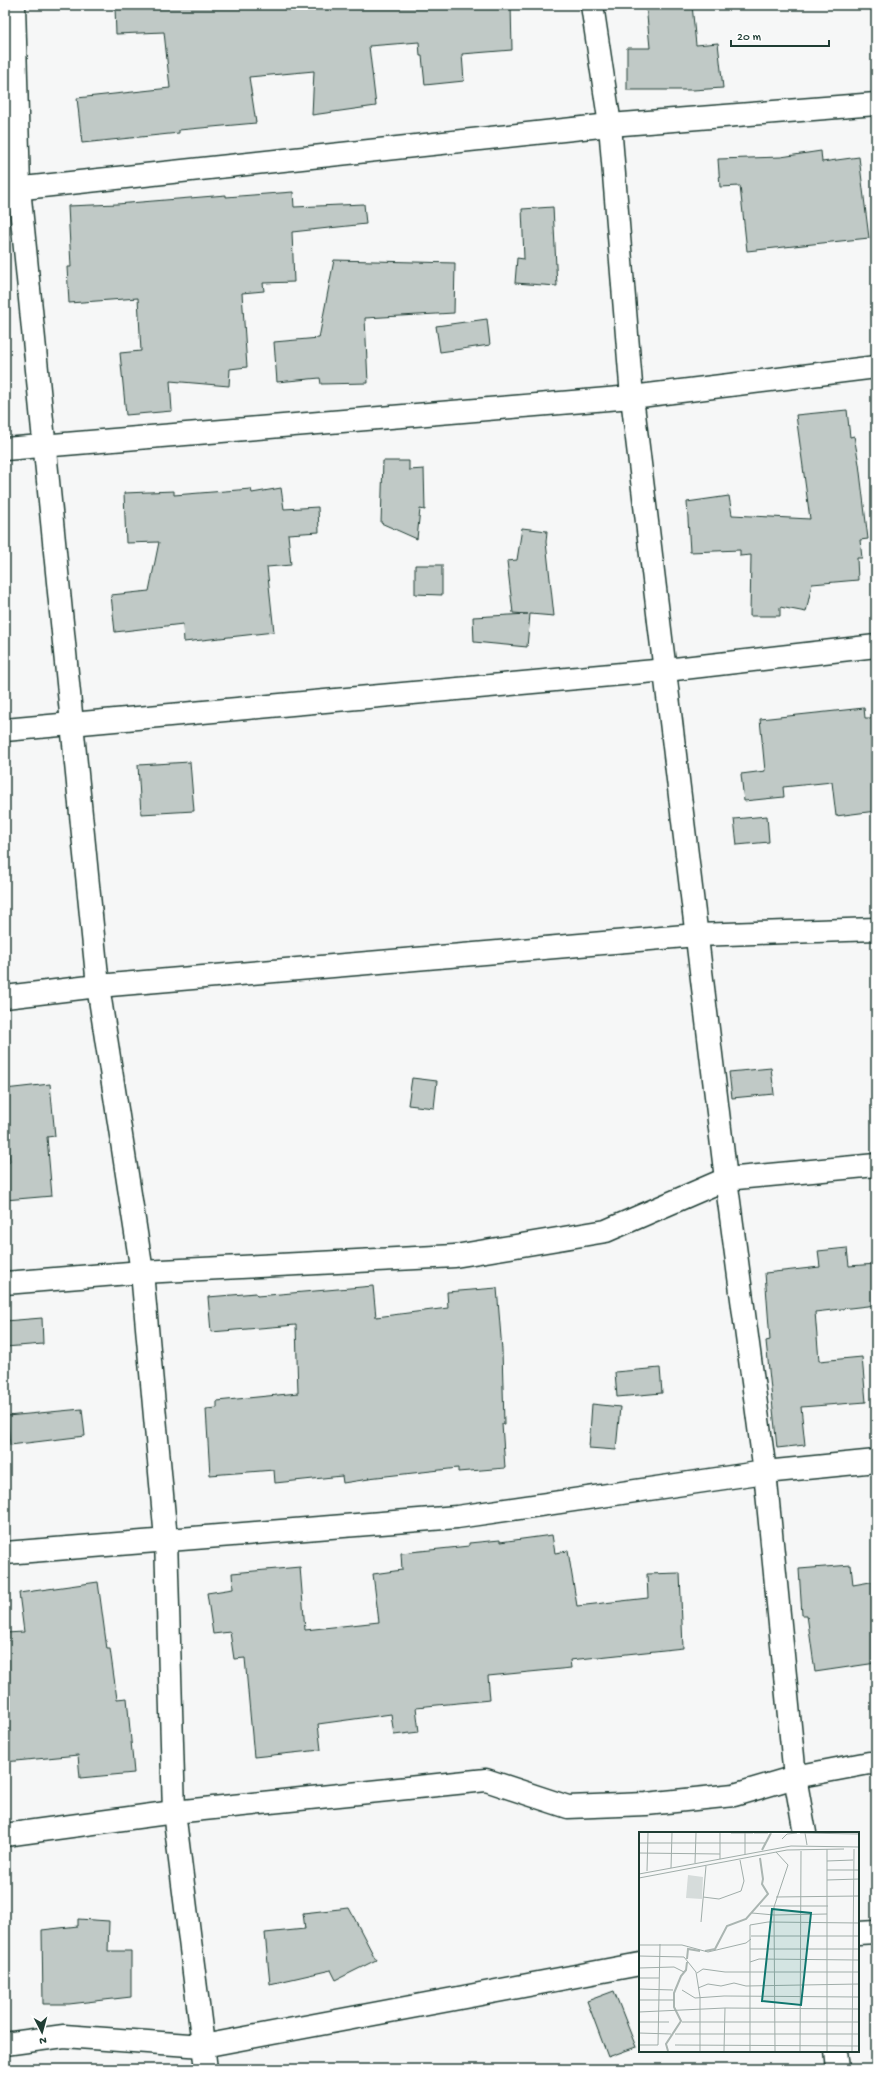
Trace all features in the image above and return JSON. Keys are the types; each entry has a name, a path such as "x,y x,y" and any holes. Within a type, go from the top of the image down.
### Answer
{"street":[{"path":"14,5 12,189 46,445 98,986 142,1272 166,1539 174,1812 206,2069"},
{"path":"592,5 610,125 632,397 726,1179 765,1472 795,1777 805,1832"},
{"path":"12,189 610,125 876,104"},
{"path":"5,449 632,397 876,367"},
{"path":"5,730 666,670 876,646"},
{"path":"5,997 98,986 697,936 876,929"},
{"path":"5,1283 142,1272 455,1256 606,1231 726,1179 876,1165"},
{"path":"5,1553 457,1517 765,1472 876,1461"},
{"path":"5,1835 174,1812 486,1780 568,1806 646,1804 734,1794 795,1777 869,1763 876,1764"},
{"path":"859,1933 876,1932"},
{"path":"5,2044 64,2036 203,2046 639,1964"},
{"path":"836,2052 838,2069"}],"building":[{"path":"164,5 511,5 512,50 462,54 464,81 425,85 419,42 369,46 376,106 312,115 314,71 249,77 256,123 179,130 179,133 82,143 77,98 170,88 164,32 116,34 115,7"},
{"path":"646,5 692,5 696,45 718,43 723,88 693,90 627,90 627,48 650,48"},
{"path":"821,151 822,162 859,157 869,238 747,251 740,186 720,187 718,159 781,157"},
{"path":"293,192 294,207 364,204 366,224 292,232 294,282 263,283 264,291 242,293 247,367 230,369 229,386 170,381 172,411 126,415 120,353 141,351 138,298 69,303 67,267 71,267 68,206"},
{"path":"553,207 557,286 515,283 517,258 524,259 522,209"},
{"path":"334,260 455,263 454,313 365,318 368,383 321,384 320,378 277,382 274,342 319,338"},
{"path":"487,319 490,345 440,352 436,326"},
{"path":"847,410 850,437 854,436 859,464 868,539 860,540 862,558 857,558 858,580 812,584 806,612 780,607 780,616 750,616 751,555 740,556 740,550 690,552 687,502 729,496 732,515 810,519 796,415"},
{"path":"383,461 409,461 409,470 424,469 425,510 420,509 417,539 381,523"},
{"path":"281,488 284,509 318,507 319,532 288,534 291,565 267,567 274,632 184,642 183,624 115,632 111,595 149,591 159,542 126,543 124,493 174,491 174,495 251,489 252,493"},
{"path":"522,528 547,531 546,542 554,616 530,614 527,647 474,642 473,617 528,614 513,613 507,561 517,560"},
{"path":"415,565 442,565 442,595 415,594"},
{"path":"864,708 865,718 876,718 876,811 836,816 832,782 783,787 784,797 744,801 741,774 765,771 760,719"},
{"path":"190,762 194,811 141,814 138,765"},
{"path":"767,816 769,842 737,845 734,819"},
{"path":"771,1068 774,1094 732,1098 729,1072"},
{"path":"412,1078 437,1081 434,1108 408,1105"},
{"path":"50,1084 55,1136 47,1137 52,1196 5,1200 5,1163 10,1162 5,1113 5,1089"},
{"path":"847,1248 849,1266 876,1264 876,1305 815,1312 819,1361 862,1357 866,1402 801,1407 805,1445 777,1448 766,1341 770,1340 765,1273 820,1267 818,1251"},
{"path":"373,1286 376,1317 448,1308 447,1292 497,1288 502,1350 504,1424 502,1424 505,1468 458,1472 458,1468 368,1478 369,1479 343,1483 342,1476 275,1483 274,1470 210,1475 206,1409 217,1408 217,1401 298,1393 296,1325 211,1332 208,1297 256,1293 257,1296"},
{"path":"42,1318 43,1344 5,1347 5,1321"},
{"path":"660,1368 662,1393 617,1397 615,1372"},
{"path":"592,1404 620,1407 616,1450 589,1448"},
{"path":"82,1409 85,1436 10,1445 7,1416"},
{"path":"552,1535 555,1553 568,1551 577,1606 648,1598 647,1574 680,1573 683,1648 570,1660 571,1668 488,1676 490,1700 416,1707 419,1732 394,1735 391,1714 318,1724 321,1750 254,1757 245,1658 234,1659 230,1632 213,1634 207,1593 233,1589 232,1573 300,1567 305,1630 379,1622 373,1574 402,1570 401,1553 469,1546 469,1543 500,1540 500,1542"},
{"path":"851,1565 853,1585 876,1581 876,1663 815,1672 807,1615 802,1615 799,1569"},
{"path":"98,1582 107,1649 110,1649 117,1699 127,1698 134,1773 80,1778 78,1755 5,1762 5,1633 24,1632 19,1593"},
{"path":"349,1908 376,1960 336,1980 331,1970 270,1984 265,1933 305,1929 303,1913"},
{"path":"78,1919 109,1921 108,1951 131,1951 131,1997 69,2004 43,2004 42,1930 78,1926"},
{"path":"614,1991 636,2047 608,2057 587,2001"}]}
